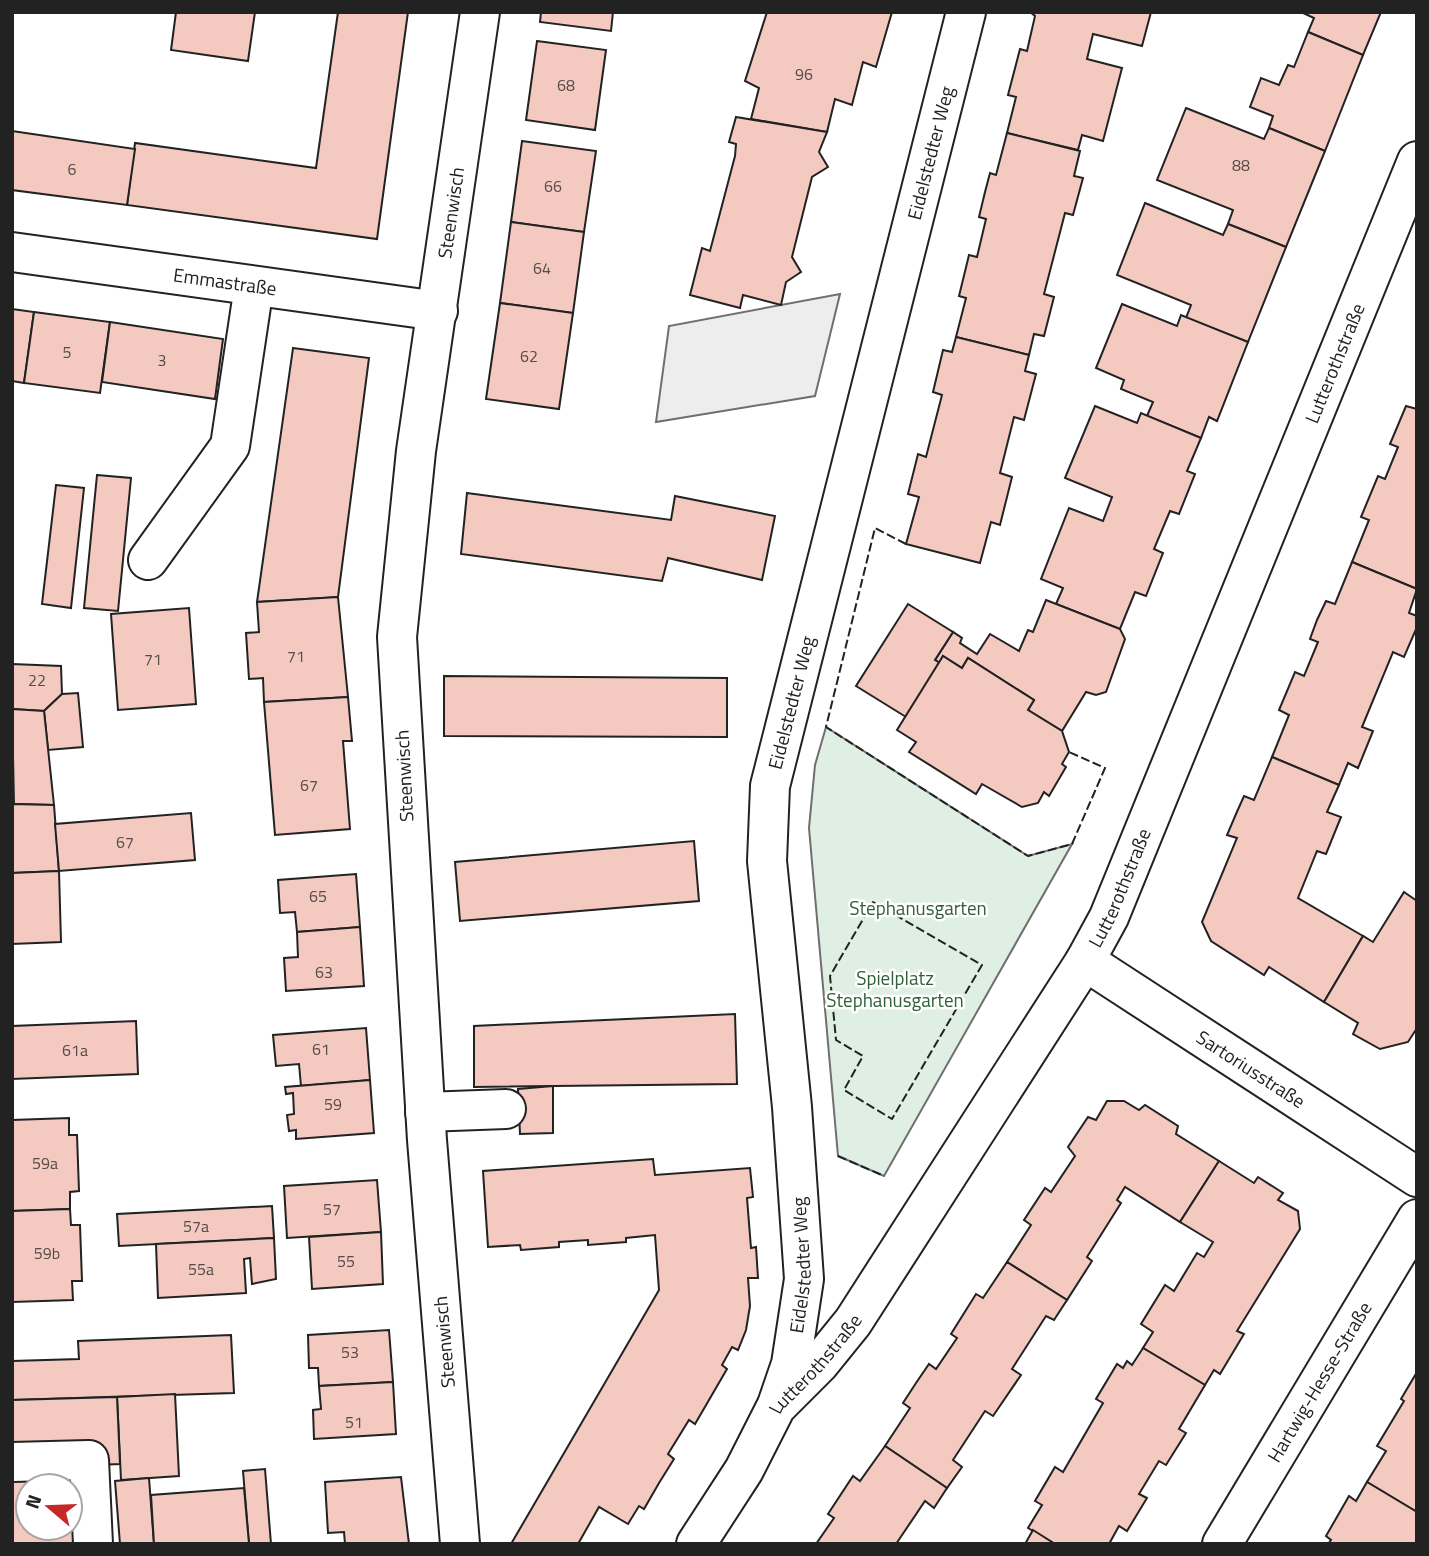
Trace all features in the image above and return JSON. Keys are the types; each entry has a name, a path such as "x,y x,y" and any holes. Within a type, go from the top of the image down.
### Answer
{"street":[{"name":"Steenwisch","path":"460,1544 425,1112 397,637 416,451 480,12"},
{"name":"Eidelstedter Weg","path":"776,1406 791,1364 804,1279 792,1107 767,861 770,786 966,12"},
{"name":"Lutterothstraße","path":"696,1544 750,1459 776,1406 819,1364 853,1322 1085,961 1109,917 1417,161"},
{"name":"Emmastraße","path":"12,252 438,311"},
{"path":"148,560 230,446 254,286"},
{"name":"Sartoriusstraße","path":"1085,961 1417,1177"},
{"path":"425,1112 506,1109"},
{"name":"Hartwig-Hesse-Straße","path":"1222,1544 1417,1220"},
{"path":"12,1462 89,1460 93,1544"}],"green space":[{"name":"Stephanusgarten","path":"826,727 1028,856 1072,844 884,1176 838,1156 809,828 815,765"}],"shaded area":[{"path":"840,294 815,396 656,422 669,326"}],"building":[{"path":"176,12 255,12 248,61 171,50"},
{"path":"338,12 408,12 377,239 127,205 135,143 316,168"},
{"path":"541,12 613,12 611,31 540,22"},
{"path":"767,12 892,12 876,67 863,62 852,105 835,99 827,132 751,119 759,88 745,81"},
{"path":"1030,12 1151,12 1142,46 1093,34 1087,59 1122,68 1103,141 1082,135 1078,150 1007,133 1016,97 1008,95 1020,49 1027,51 1035,16"},
{"path":"1301,12 1381,12 1363,55 1308,32 1314,18"},
{"path":"1308,32 1363,55 1325,151 1269,128 1273,116 1250,107 1261,78 1279,85 1288,65 1294,67"},
{"path":"537,41 606,50 595,130 526,120"},
{"path":"1186,108 1264,139 1269,128 1325,151 1286,247 1228,224 1233,210 1157,180"},
{"path":"736,117 827,132 819,152 828,167 812,177 792,257 801,272 786,282 781,305 743,295 740,308 690,295 702,248 710,251 735,156 736,144 729,142"},
{"path":"12,131 135,149 127,205 12,190"},
{"path":"1007,133 1080,151 1074,176 1083,178 1073,215 1065,213 1044,294 1054,297 1044,336 1034,334 1029,355 956,337 966,298 959,296 969,255 977,257 986,219 979,217 985,192 990,173 996,175"},
{"path":"522,141 596,151 584,232 511,222"},
{"path":"1145,203 1223,235 1228,224 1286,247 1248,342 1186,318 1191,305 1117,275"},
{"path":"511,222 584,232 573,313 500,303"},
{"path":"500,303 573,313 559,409 486,399"},
{"path":"1122,304 1177,326 1181,315 1248,342 1217,421 1209,417 1201,438 1147,416 1153,402 1121,389 1124,380 1096,368"},
{"path":"12,309 34,312 24,383 12,381"},
{"path":"34,312 110,322 100,393 24,383"},
{"path":"110,322 223,339 215,399 102,382"},
{"path":"956,337 1029,355 1025,371 1036,374 1024,420 1014,417 1000,473 1012,477 1000,525 991,522 980,563 906,544 919,497 908,494 918,454 926,457 942,395 933,392 943,350 952,352"},
{"path":"293,348 369,358 338,597 257,602"},
{"path":"1095,406 1137,423 1141,413 1201,438 1187,471 1195,474 1179,514 1170,511 1154,549 1163,553 1146,596 1135,592 1120,629 1056,604 1063,588 1041,579 1069,508 1103,521 1112,497 1065,478"},
{"path":"1406,406 1417,409 1417,589 1352,562 1369,520 1361,517 1378,476 1385,479 1398,447 1390,444"},
{"path":"97,475 131,478 118,611 84,608"},
{"path":"56,485 84,488 71,608 42,604"},
{"path":"467,493 671,520 675,496 775,516 762,580 668,558 662,581 461,554"},
{"path":"1352,562 1417,589 1409,613 1417,616 1417,627 1404,657 1393,652 1362,727 1373,731 1358,768 1348,763 1339,785 1272,757 1289,715 1279,710 1295,672 1304,676 1318,642 1310,639 1317,620 1326,601 1335,604"},
{"path":"338,597 348,697 264,702 263,678 249,679 246,633 259,632 257,602"},
{"path":"1046,600 1120,629 1125,639 1106,692 1096,695 1086,692 1062,731 1028,710 1034,700 968,658 962,668 943,656 940,663 935,660 953,632 962,638 960,643 977,654 990,634 1019,651 1028,630 1033,632"},
{"path":"908,604 953,632 935,660 940,663 906,717 856,686"},
{"path":"189,608 196,704 118,710 111,614"},
{"path":"943,656 962,668 968,658 1034,700 1028,710 1062,731 1069,752 1062,764 1066,767 1049,796 1044,792 1038,803 1022,807 982,784 976,794 909,752 916,742 897,730"},
{"path":"12,664 61,666 62,694 44,711 12,709"},
{"path":"444,676 727,678 727,737 444,736"},
{"path":"78,693 83,747 48,750 44,711 62,694"},
{"path":"348,697 352,741 343,741 350,829 275,835 264,702"},
{"path":"12,709 44,711 54,805 14,804"},
{"path":"1272,757 1339,785 1327,812 1341,817 1326,854 1317,851 1298,898 1363,936 1324,1002 1269,967 1264,975 1211,941 1202,922 1237,838 1227,835 1244,796 1254,800"},
{"path":"12,804 54,805 59,871 12,873"},
{"path":"191,813 195,860 59,871 55,824"},
{"path":"694,841 699,901 460,921 455,862"},
{"path":"59,871 61,942 12,944 12,873"},
{"path":"356,874 360,927 297,932 295,912 280,913 278,880"},
{"path":"1404,892 1417,901 1417,1028 1408,1042 1380,1049 1353,1034 1358,1023 1324,1002 1363,936 1373,942"},
{"path":"360,927 364,986 286,991 284,958 298,957 297,932"},
{"path":"735,1014 737,1084 474,1087 474,1026"},
{"path":"136,1021 138,1074 12,1079 12,1026"},
{"path":"366,1028 370,1080 301,1086 299,1064 276,1066 273,1035"},
{"path":"370,1080 374,1133 296,1139 296,1130 289,1131 287,1115 294,1114 293,1093 286,1094 285,1087"},
{"path":"553,1086 553,1133 520,1134 518,1089"},
{"path":"1107,1101 1124,1101 1139,1110 1145,1105 1178,1126 1176,1134 1219,1161 1180,1222 1125,1187 1117,1200 1121,1203 1087,1257 1092,1261 1067,1300 1007,1262 1031,1225 1024,1220 1045,1188 1051,1192 1075,1156 1068,1147 1088,1117 1096,1120"},
{"path":"69,1118 69,1135 77,1135 79,1191 70,1192 70,1209 12,1211 12,1120"},
{"path":"653,1159 655,1175 750,1168 753,1197 747,1198 751,1248 756,1247 758,1278 748,1278 750,1306 746,1330 738,1350 732,1347 722,1365 727,1369 695,1424 689,1420 668,1454 674,1459 644,1509 639,1506 628,1524 599,1507 578,1544 511,1544 659,1290 655,1235 626,1238 626,1242 588,1245 588,1240 559,1242 559,1247 521,1250 520,1245 488,1247 483,1171"},
{"path":"1219,1161 1254,1183 1258,1177 1283,1193 1278,1200 1298,1211 1300,1229 1237,1331 1244,1334 1220,1374 1214,1370 1205,1385 1143,1348 1153,1332 1141,1324 1165,1285 1174,1291 1197,1253 1204,1257 1213,1242 1180,1222"},
{"path":"377,1180 381,1232 287,1238 284,1186"},
{"path":"272,1206 274,1238 119,1246 117,1214"},
{"path":"70,1209 71,1225 80,1225 82,1281 72,1281 73,1300 12,1302 12,1211"},
{"path":"381,1232 383,1284 312,1289 309,1237"},
{"path":"274,1238 276,1279 252,1284 250,1258 244,1259 246,1293 158,1298 156,1244"},
{"path":"1007,1262 1067,1300 1054,1320 1046,1316 1012,1369 1021,1375 993,1416 985,1411 953,1460 962,1467 947,1488 885,1446 910,1408 903,1403 916,1383 929,1364 936,1369 957,1338 951,1334 976,1294 983,1298"},
{"path":"389,1330 393,1382 319,1386 318,1368 309,1368 308,1335"},
{"path":"231,1335 234,1393 12,1400 12,1361 79,1359 78,1341"},
{"path":"1143,1348 1205,1385 1179,1429 1186,1433 1166,1465 1159,1461 1139,1494 1147,1498 1127,1531 1119,1526 1109,1544 1055,1544 1028,1528 1042,1505 1035,1501 1055,1467 1063,1472 1103,1403 1096,1399 1117,1364 1123,1368 1127,1361 1132,1365"},
{"path":"1417,1372 1417,1512 1367,1482 1386,1451 1377,1446 1404,1401 1401,1399"},
{"path":"393,1382 396,1434 314,1439 313,1410 321,1409 319,1386"},
{"path":"175,1394 179,1476 121,1480 117,1397"},
{"path":"117,1397 120,1464 96,1465 94,1441 12,1443 12,1400"},
{"path":"885,1446 947,1488 934,1508 925,1501 896,1544 816,1544 834,1518 828,1514 853,1476 860,1481"},
{"path":"265,1469 271,1544 249,1544 243,1471"},
{"path":"401,1477 409,1544 345,1544 344,1532 328,1533 325,1482"},
{"path":"14,1478 14,1542 78,1544 12,1544"},
{"path":"149,1478 154,1544 120,1544 115,1481"},
{"path":"1367,1482 1417,1512 1417,1544 1328,1544 1331,1540 1326,1536 1349,1496 1356,1501"},
{"path":"244,1488 249,1544 154,1544 151,1495"},
{"path":"1033,1530 1055,1544 1025,1544"}],"fence":[{"path":"906,544 875,528 826,727 1028,856 1072,844 1105,768 1069,752"},
{"path":"873,902 982,965 892,1119 844,1090 863,1056 836,1040 830,976 873,902"},
{"path":"838,1156 884,1176"}],"park label":[{"name":"Spielplatz Stephanusgarten","path":"895,989"}]}
